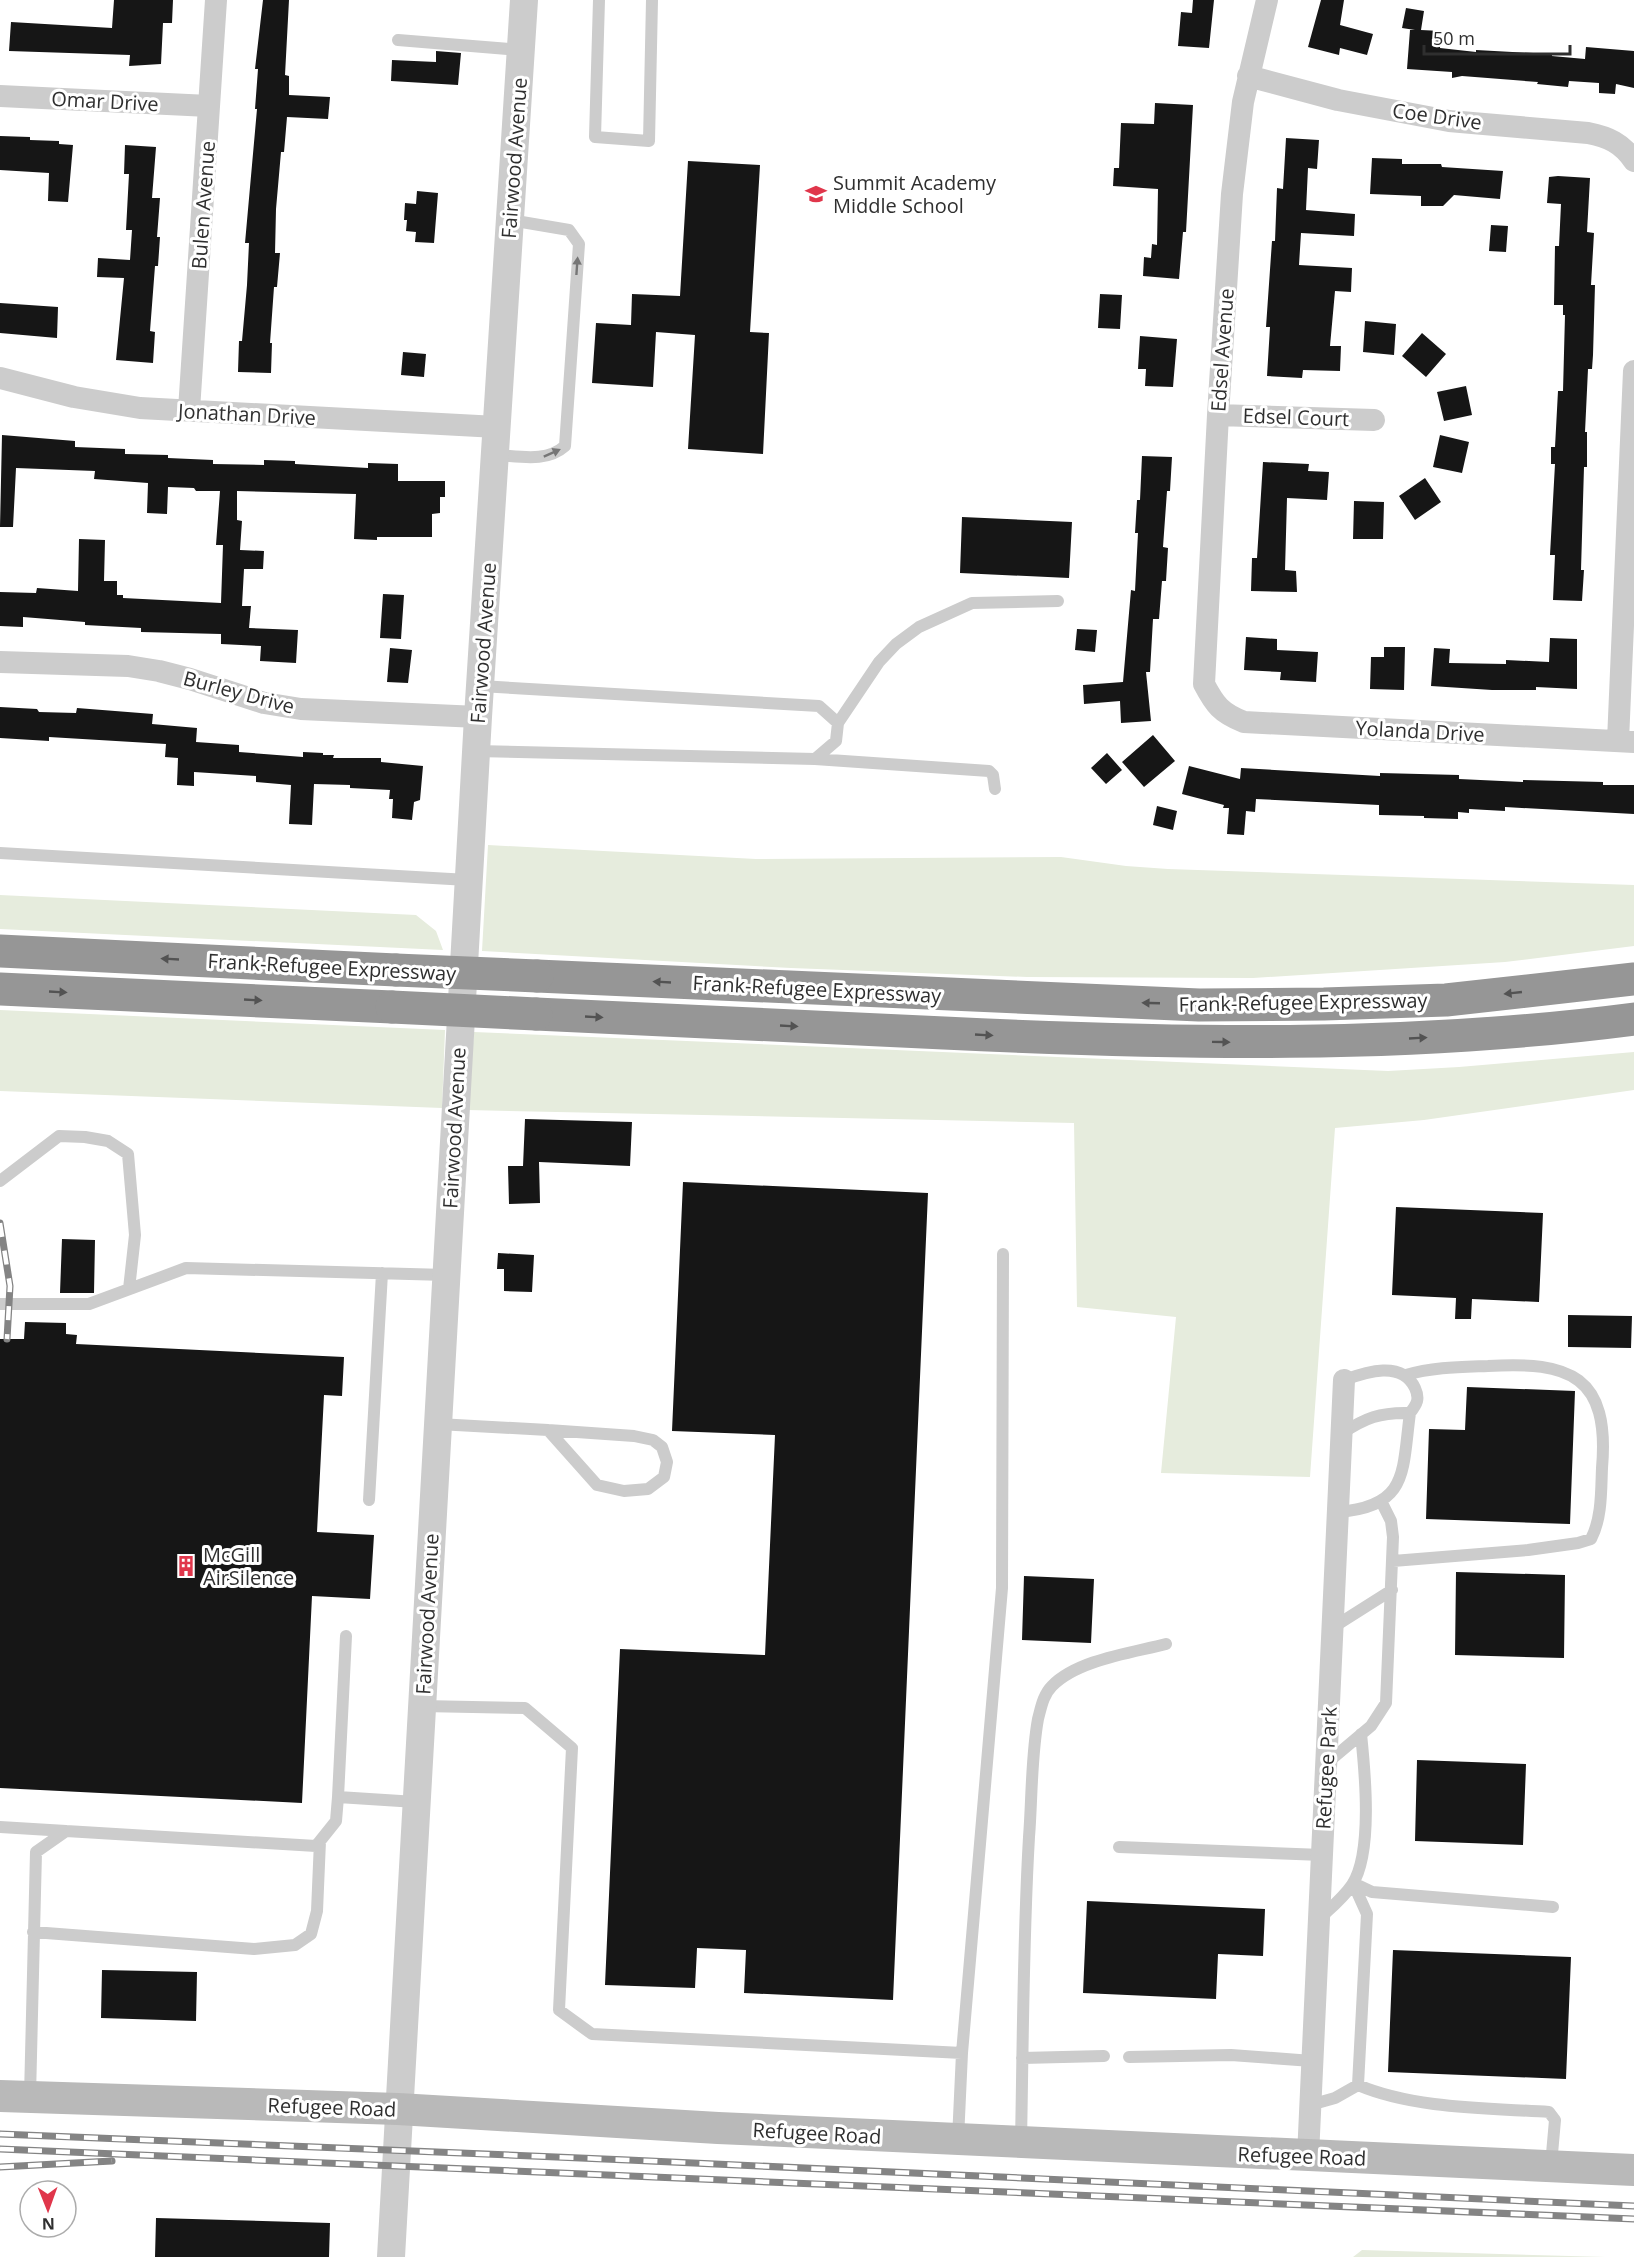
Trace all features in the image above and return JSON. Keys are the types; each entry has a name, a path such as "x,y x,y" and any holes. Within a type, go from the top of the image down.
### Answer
{"highway":[{"name":"Frank-Refugee Expressway","path":"0,951 1199,1005 1324,1004 1446,999 1634,979"},
{"path":"1559,988 1634,971"},
{"name":"Frank-Refugee Expressway","path":"0,989 1067,1039 1184,1042 1359,1041 1562,1029 1634,1019"},
{"path":"1562,1029 1634,1025"}],"main road":[{"name":"Refugee Road","path":"15,2097 398,2109 958,2140 1634,2170"}],"street":[{"name":"Bulen Avenue","path":"189,411 216,0"},
{"name":"Fairwood Avenue","path":"391,2257 468,880 524,0"},
{"name":"Edsel Avenue","path":"1213,700 1204,684 1204,664 1232,194 1243,102 1267,0"},
{"name":"Coe Drive","path":"1248,76 1338,100 1449,121 1588,133 1608,137 1630,155"},
{"name":"Omar Drive","path":"0,96 209,106"},
{"path":"1626,741 1634,371"},
{"name":"Jonathan Drive","path":"0,378 74,397 140,408 497,427"},
{"name":"Edsel Court","path":"1218,415 1374,420"},
{"name":"Burley Drive","path":"0,662 128,666 159,671 264,703 301,709 478,717"},
{"name":"Yolanda Drive","path":"1213,700 1226,715 1244,722 1626,741"},
{"name":"Refugee Park","path":"1308,2156 1344,1380"}],"lane":[{"path":"599,0 595,137 649,141 652,0"},
{"path":"398,40 521,50"},
{"path":"495,455 541,457 556,454 565,446 579,244 569,230 510,220"},
{"path":"815,759 836,741 838,723 879,662 896,644 919,627 972,603 1058,601"},
{"path":"480,686 819,706 838,723"},
{"path":"476,751 815,759 989,771 993,775 995,789"},
{"path":"0,853 468,880"},
{"path":"0,1181 59,1136 108,1141 128,1154 135,1235 129,1289"},
{"path":"958,2140 962,2053 1002,1588 1003,1254"},
{"path":"0,1304 88,1304 186,1268 446,1275"},
{"path":"369,1500 382,1273"},
{"path":"1344,1380 1367,1371 1395,1371 1406,1375 1441,1368 1518,1364 1553,1368 1568,1373 1580,1381 1594,1397 1600,1418 1604,1453 1598,1526 1591,1539 1528,1550 1393,1562"},
{"path":"1338,1512 1376,1505 1390,1495 1401,1475 1410,1413 1418,1402 1414,1385 1406,1375"},
{"path":"1341,1434 1364,1419 1390,1412 1410,1413"},
{"path":"438,1424 548,1430 634,1436 653,1440 662,1447 667,1462 664,1477 648,1489 624,1491 597,1485 548,1430"},
{"path":"1326,1764 1371,1725 1386,1703 1393,1562 1391,1521 1381,1501"},
{"path":"1332,1628 1392,1590"},
{"path":"0,1827 316,1846 336,1821 346,1636"},
{"path":"1021,2143 1026,1891 1034,1763 1038,1721 1044,1696 1052,1686 1070,1673 1102,1660 1166,1644"},
{"path":"421,1706 525,1708 572,1748 559,2010 592,2034 962,2053"},
{"path":"1319,1918 1340,1900 1353,1883 1361,1866 1365,1839 1361,1734"},
{"path":"338,1797 416,1802"},
{"path":"15,2097 33,1932 36,1852 66,1831"},
{"path":"33,1932 254,1949 295,1945 311,1934 317,1911 320,1841"},
{"path":"1119,1847 1322,1855"},
{"path":"1353,1883 1372,1892 1553,1907"},
{"path":"1353,1883 1367,1914 1358,2085"},
{"path":"1129,2057 1232,2055 1312,2061"},
{"path":"1022,2058 1104,2056"},
{"path":"1310,2105 1335,2098 1358,2085"},
{"path":"1358,2085 1378,2093 1466,2108 1549,2112 1555,2120 1551,2166"}],"green space":[{"path":"488,845 756,859 1061,857 1168,869 1634,885 1634,946 1505,962 1253,978 1027,977 791,968 482,951"},
{"path":"0,895 416,915 436,931 443,950 0,929"},
{"path":"0,1010 445,1030 442,1108 0,1091"},
{"path":"474,1032 1388,1071 1634,1052 1634,1090 1424,1120 1335,1128 1310,1477 1161,1473 1176,1317 1077,1307 1074,1123 467,1110"},
{"path":"1362,2250 1606,2257 1353,2257"}],"building":[{"path":"114,0 173,0 172,23 163,23 161,64 129,66 130,55 9,51 11,22 112,28"},
{"path":"263,0 289,0 285,75 289,76 289,95 330,97 328,119 287,117 284,152 281,152 276,209 275,253 280,253 277,287 274,287 270,343 272,343 271,373 238,372 239,341 242,341 247,285 249,243 245,243 257,109 255,109 258,69 255,69"},
{"path":"1193,0 1214,0 1209,48 1178,46 1181,12 1192,13"},
{"path":"1321,0 1344,0 1340,25 1373,34 1367,55 1340,48 1339,55 1308,47"},
{"path":"1406,8 1424,11 1421,30 1441,31 1440,48 1476,52 1476,50 1552,54 1552,56 1585,59 1586,47 1634,51 1634,88 1616,84 1615,94 1599,93 1599,83 1569,81 1568,87 1537,84 1538,82 1462,76 1452,78 1452,72 1407,69 1410,30 1415,30 1402,28"},
{"path":"436,51 461,53 458,85 391,81 392,60 436,62"},
{"path":"1155,103 1193,105 1186,232 1183,232 1179,279 1143,276 1144,257 1151,258 1152,244 1157,245 1158,189 1113,186 1114,168 1119,168 1121,123 1154,124"},
{"path":"0,136 30,137 30,140 59,141 59,144 73,145 68,202 48,201 49,173 0,170"},
{"path":"1286,138 1319,140 1317,169 1308,168 1306,210 1355,214 1354,236 1301,233 1299,265 1352,268 1351,292 1335,291 1330,346 1341,346 1340,371 1303,370 1302,378 1267,376 1270,327 1266,327 1272,241 1275,241 1277,188 1283,189"},
{"path":"125,145 156,147 152,198 160,198 157,237 160,237 158,266 155,266 150,331 155,332 153,363 116,360 124,278 97,277 98,258 130,260 132,230 126,230 129,174 124,174"},
{"path":"1372,158 1402,159 1402,164 1441,164 1442,167 1503,171 1500,199 1454,195 1443,206 1421,206 1421,196 1370,194"},
{"path":"688,161 760,165 750,332 769,333 763,454 688,449 695,335 656,332 653,387 592,383 596,323 631,325 632,294 680,296"},
{"path":"1549,177 1590,178 1587,232 1594,233 1591,285 1595,285 1593,355 1592,369 1588,369 1585,432 1587,432 1587,467 1584,467 1582,601 1553,600 1555,555 1550,555 1555,464 1551,464 1551,447 1555,447 1558,391 1563,391 1565,315 1563,315 1563,305 1554,305 1555,246 1559,246 1561,204 1547,203"},
{"path":"417,191 438,193 434,243 415,242 416,232 406,231 405,203 416,204"},
{"path":"1491,225 1508,226 1506,252 1489,251"},
{"path":"1100,294 1122,295 1120,329 1098,328"},
{"path":"0,303 58,307 57,338 0,333"},
{"path":"1365,321 1396,324 1394,355 1363,352"},
{"path":"1422,333 1446,354 1426,377 1402,356"},
{"path":"1140,336 1177,339 1173,387 1145,386 1146,369 1138,369"},
{"path":"403,352 426,354 424,377 401,375"},
{"path":"1466,386 1472,415 1444,421 1437,392"},
{"path":"2,435 75,441 75,447 125,449 125,454 168,455 168,458 213,460 213,464 264,465 264,460 368,468 368,463 398,464 398,481 445,481 445,497 440,497 440,513 432,514 432,537 377,537 377,540 354,539 356,494 237,491 237,520 242,521 240,550 264,551 263,569 244,569 242,606 251,606 249,628 298,630 296,663 260,661 261,646 221,644 221,634 141,632 141,628 85,625 85,622 23,617 23,627 0,626 0,592 36,593 37,588 78,591 79,539 105,540 104,581 117,581 117,595 123,595 123,598 221,603 223,545 216,545 220,491 196,491 194,488 168,487 167,514 147,513 148,483 94,479 95,471 16,468 13,527 0,527"},
{"path":"1440,435 1469,442 1462,473 1433,467"},
{"path":"1142,456 1172,457 1163,547 1168,548 1166,581 1162,581 1159,619 1153,619 1150,672 1146,672 1151,721 1121,723 1120,701 1084,704 1083,685 1123,682 1131,590 1135,591 1138,533 1135,533 1137,500 1140,500"},
{"path":"1263,462 1309,464 1308,471 1329,472 1327,500 1287,498 1285,570 1296,571 1297,592 1251,591 1252,558 1257,558"},
{"path":"1425,478 1441,502 1415,520 1399,496"},
{"path":"1354,501 1384,502 1383,539 1353,539"},
{"path":"962,517 1072,522 1069,578 960,573"},
{"path":"383,594 404,595 401,639 380,638"},
{"path":"1077,629 1097,630 1095,652 1075,650"},
{"path":"1246,637 1277,639 1277,650 1318,652 1316,682 1280,680 1281,672 1244,670"},
{"path":"1550,638 1577,639 1577,689 1536,687 1536,690 1492,690 1431,686 1434,648 1450,649 1449,663 1506,664 1506,660 1549,662"},
{"path":"1384,647 1405,647 1404,690 1370,689 1371,657 1384,657"},
{"path":"390,648 412,650 408,683 387,682"},
{"path":"0,707 37,709 39,712 76,713 77,708 153,714 152,724 197,728 196,742 239,745 239,752 303,757 303,752 323,753 323,755 334,755 333,758 381,758 381,762 423,766 420,800 414,802 412,820 392,818 393,799 389,799 390,790 350,788 350,785 314,784 312,825 289,824 291,785 256,782 256,776 194,772 194,786 177,785 178,758 165,757 166,744 49,737 49,741 0,738"},
{"path":"1153,735 1175,761 1144,787 1122,762"},
{"path":"1107,753 1122,770 1106,784 1091,768"},
{"path":"1189,766 1240,779 1241,768 1380,776 1380,773 1459,775 1459,779 1603,782 1603,785 1634,785 1634,814 1505,807 1505,811 1469,809 1469,813 1458,812 1458,819 1424,818 1424,816 1379,815 1379,805 1256,799 1255,812 1246,811 1244,835 1227,834 1229,808 1182,794"},
{"path":"1157,806 1177,811 1173,830 1153,825"},
{"path":"525,1119 632,1122 630,1166 539,1162 540,1203 509,1204 508,1166 523,1166"},
{"path":"683,1182 928,1193 893,2000 744,1993 746,1950 697,1948 695,1988 605,1985 620,1649 765,1655 775,1435 672,1431"},
{"path":"1396,1207 1543,1213 1539,1302 1472,1299 1471,1319 1455,1319 1456,1298 1392,1295"},
{"path":"62,1239 95,1240 94,1293 60,1293"},
{"path":"498,1253 534,1255 532,1292 504,1291 504,1269 497,1269"},
{"path":"1568,1315 1632,1316 1631,1348 1568,1347"},
{"name":"McGill AirSilence","path":"25,1322 66,1323 66,1334 77,1335 76,1344 344,1357 342,1396 324,1395 317,1532 374,1535 370,1599 312,1596 302,1803 0,1788 0,1339 24,1339"},
{"path":"1467,1387 1575,1391 1570,1524 1426,1519 1429,1429 1465,1430"},
{"path":"1456,1572 1565,1575 1564,1658 1455,1655"},
{"path":"1024,1576 1094,1579 1091,1643 1022,1640"},
{"path":"1417,1760 1526,1764 1523,1845 1415,1841"},
{"path":"1087,1901 1265,1909 1263,1956 1218,1954 1216,1999 1083,1993"},
{"path":"1393,1950 1571,1957 1566,2079 1388,2072"},
{"path":"102,1970 197,1972 196,2021 101,2018"},
{"path":"156,2218 330,2223 329,2257 155,2257"}],"railway":[{"path":"0,1223 10,1286 7,1339"},
{"path":"0,2134 1634,2206"},
{"path":"0,2149 1634,2219"},
{"path":"0,2167 112,2161"}],"place":[{"name":"Summit Academy Middle School","path":"816,194"},
{"name":"McGill AirSilence","path":"186,1566"}]}
